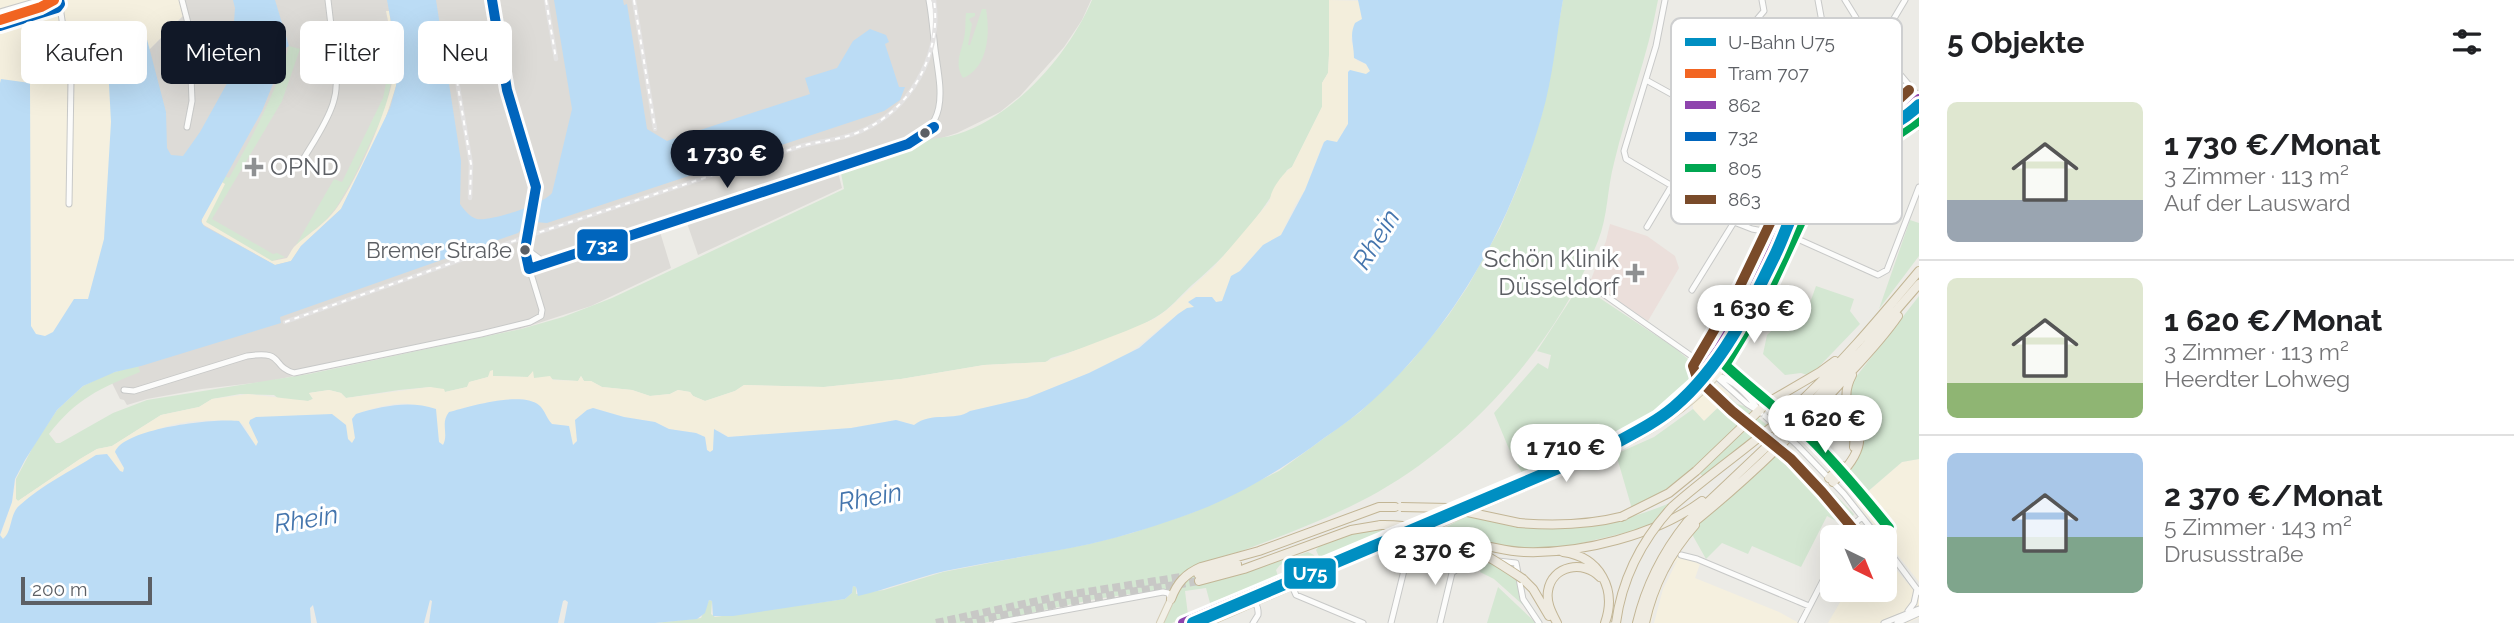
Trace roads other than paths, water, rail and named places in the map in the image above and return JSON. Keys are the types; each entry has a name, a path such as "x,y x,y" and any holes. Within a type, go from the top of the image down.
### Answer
{"highway":[{"path":"1616,623 1623,587 1631,567 1650,533 1672,507 1788,413 1860,340 1919,271"},
{"path":"1673,540 1758,467 1806,421 1889,330 1919,284"},
{"path":"1637,623 1651,580 1673,540 1687,522 1805,411 1919,284"},
{"path":"1621,517 1652,503 1683,483 1795,386 1820,372 1860,340"},
{"path":"1831,480 1851,465 1860,445 1860,435 1847,404 1846,394 1848,383 1861,361"},
{"path":"1806,421 1819,414 1837,413 1843,416 1853,429 1855,442 1851,454 1831,480"},
{"path":"1171,599 1180,581 1192,570 1259,551 1379,508 1449,508 1519,523 1561,525 1621,517 1673,498 1708,477"},
{"path":"1539,552 1606,541 1649,530 1699,504 1730,480"},
{"path":"1398,507 1363,516 1198,577 1244,569 1351,530 1381,525 1418,527 1489,547 1572,554 1588,561 1602,574 1608,592 1609,610 1605,623"},
{"path":"1645,623 1664,569 1676,548 1703,515"},
{"path":"1456,538 1522,579 1536,593 1555,623"},
{"path":"1555,623 1548,602 1548,592 1554,578 1561,572 1579,566 1588,568 1601,579 1608,592"}],"main road":[{"path":"1902,118 1918,101"},
{"path":"1902,129 1919,114"},
{"path":"1902,132 1919,126"},
{"path":"1183,623 1633,432 1676,403 1707,368 1752,293 1785,224"},
{"path":"1443,518 1639,437 1679,411 1717,376 1744,335 1797,224"},
{"path":"1208,623 1370,552 1411,540 1462,505"},
{"path":"1389,546 1411,540"},
{"path":"1284,580 1292,586"},
{"path":"1160,623 1167,614 1171,599"}],"street":[{"path":"0,12 41,0"},
{"path":"182,0 189,27 192,102 187,127"},
{"path":"301,163 332,108 336,79 333,64 328,58 333,45 328,0"},
{"path":"124,390 134,391 247,356 270,354 294,373 540,318 543,313 525,248 536,201 535,182 507,90 492,0"},
{"path":"529,269 908,144 918,138 933,122 942,98 929,0"},
{"path":"1665,0 1659,34 1624,151 1626,159 1671,184"},
{"path":"1759,18 1764,11 1762,0"},
{"path":"1818,0 1821,18"},
{"path":"1845,0 1857,18"},
{"path":"1894,18 1905,0"},
{"path":"0,26 59,3 64,17 71,80 69,204"},
{"path":"1646,80 1671,94"},
{"path":"1902,80 1918,101"},
{"path":"1647,227 1671,187"},
{"path":"1742,224 1791,236 1881,275 1887,270 1919,187"},
{"path":"1692,290 1733,224"},
{"path":"1780,234 1785,240 1782,254"},
{"path":"525,248 547,264"},
{"path":"1587,280 1717,376 1724,377 1744,392 1831,480 1868,525"},
{"path":"1852,525 1862,517"},
{"path":"1391,623 1411,540 1476,557 1516,563 1523,599 1539,623"},
{"path":"1681,555 1697,559 1809,607"},
{"path":"1884,623 1906,612 1914,603 1918,589 1897,562"},
{"path":"1440,623 1452,573 1457,569"},
{"path":"1292,586 1296,595 1363,623"},
{"path":"1801,623 1820,586"},
{"path":"996,623 1026,620 1160,592 1168,593 1171,599"},
{"path":"1245,596 1256,603 1258,615 1253,623"},
{"path":"1906,612 1919,611"},
{"path":"1897,623 1919,611"}],"water":[{"path":"233,0 275,0 281,21 234,21"},
{"path":"387,0 436,0 439,21 418,21 418,84 449,84 461,161 460,204 467,213 477,219 493,218 516,211 539,202 552,193 572,109 554,0 623,0 624,5 627,4 647,129 667,141 810,94 805,78 837,68 853,41 870,29 886,35 889,42 885,44 899,87 905,87 900,100 884,111 547,223 534,220 528,222 518,233 280,317 281,323 115,372 83,386 57,410 25,460 15,479 12,502 0,535 1,79 30,84 31,326 36,334 45,336 53,332 74,299 88,299 104,239 111,122 109,84 147,84 147,39 166,112 167,148 171,155 183,156 227,84 273,84 262,111 201,221 204,226 275,265 291,261 301,246 341,209 390,108 396,84 404,84 404,21 391,21"},
{"name":"Rhein","path":"1358,0 1563,0 1546,101 1529,157 1495,237 1450,312 1395,379 1344,424 1269,476 1208,507 1167,522 1090,544 945,571 858,596 856,587 853,586 852,593 845,599 733,616 713,616 712,601 709,600 705,613 697,619 655,623 564,623 568,602 565,600 558,623 429,623 430,600 424,623 317,623 313,605 310,608 311,623 0,623 0,535 3,539 6,536 14,513 29,498 96,455 107,454 123,472 124,468 115,452 122,444 152,431 192,423 239,421 256,446 258,442 249,423 256,417 332,414 346,425 348,439 352,443 355,438 352,419 356,414 386,407 416,405 436,409 439,442 443,445 445,420 449,412 495,401 521,399 540,406 552,424 569,426 573,445 577,441 575,420 593,408 655,422 669,429 696,433 705,437 707,450 710,452 713,450 714,429 728,437 851,428 896,420 914,425 928,418 957,416 1027,398 1089,373 1139,348 1178,314 1194,307 1188,302 1196,297 1212,297 1216,302 1222,301 1231,276 1240,271 1263,245 1281,235 1305,190 1324,142 1337,142 1348,124 1348,72 1350,70 1366,74 1370,71 1366,64 1354,58 1352,32 1355,23 1362,19"}],"tunnel":[{"path":"936,623 1061,596 1188,576"},
{"path":"965,623 1062,603 1199,581"}],"railway":[{"path":"546,0 556,59"},
{"path":"634,0 655,129"},
{"path":"285,322 528,236 801,146 859,132 877,123 893,110 919,79 933,41 934,0"},
{"path":"458,84 471,164 470,198"}],"metro line":[{"name":"U75","path":"1902,118 1919,105"},
{"name":"U75","path":"1193,623 1610,446 1667,413 1706,374 1733,336 1766,274 1788,224"}],"tram line":[{"name":"707","path":"0,20 54,0"}],"place":[{"name":"OPND","path":"254,167"},
{"name":"Bremer Straße","path":"525,250"},
{"name":"Schön Klinik Düsseldorf","path":"1635,273"}]}
